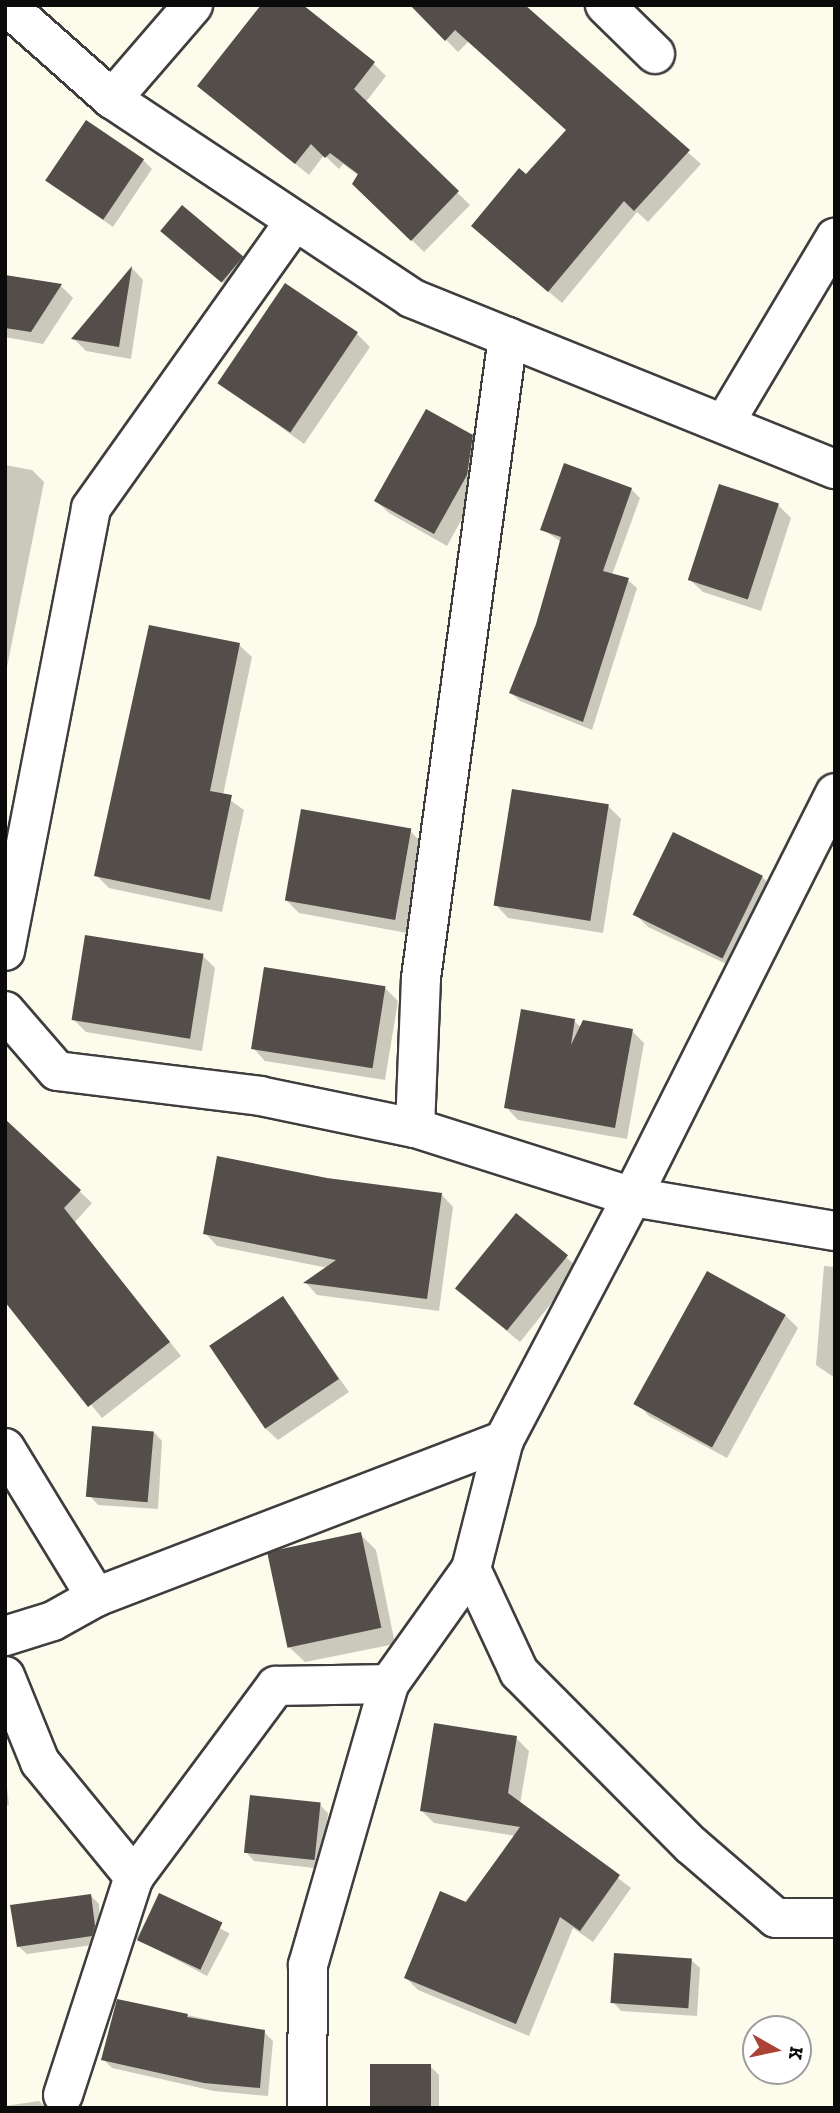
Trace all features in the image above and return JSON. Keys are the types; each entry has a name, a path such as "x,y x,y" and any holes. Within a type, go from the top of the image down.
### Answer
{"street":[{"path":"6,5 112,99 411,298 835,469"},
{"path":"112,99 192,5"},
{"path":"605,5 655,54"},
{"path":"5,951 91,508 295,221"},
{"path":"724,424 835,238"},
{"path":"415,1128 421,978 508,337"},
{"path":"307,2108 308,1965 389,1684 471,1569 504,1440 632,1197 835,793"},
{"path":"12,1032 57,1071 260,1096 415,1128 632,1197 835,1231"},
{"path":"5,1636 53,1621 96,1597 504,1440"},
{"path":"5,1448 96,1597"},
{"path":"471,1569 519,1672 691,1845 776,1918 835,1918"},
{"path":"5,1676 40,1762 134,1877"},
{"path":"63,2095 134,1877 276,1686 389,1684"}],"building":[{"path":"261,5 303,5 375,62 354,89 459,191 411,241 352,184 358,174 330,153 325,158 311,144 295,164 197,86"},
{"path":"410,5 525,5 690,150 634,211 624,201 548,292 471,226 519,168 526,174 566,130 455,30 445,41"},
{"path":"86,120 144,159 103,220 45,181"},
{"path":"182,205 243,256 221,282 160,231"},
{"path":"132,266 119,347 71,339"},
{"path":"5,275 62,284 31,332 5,328"},
{"path":"285,283 358,332 290,433 217,383"},
{"path":"426,409 473,435 467,475 434,534 374,501"},
{"path":"564,463 632,488 603,571 629,578 583,722 509,693 536,624 561,537 540,530"},
{"path":"719,484 779,503 748,600 688,580"},
{"path":"149,625 240,643 210,791 232,795 210,900 94,876"},
{"path":"512,789 609,804 590,921 494,906"},
{"path":"301,809 411,828 395,920 285,901"},
{"path":"673,832 763,876 723,959 633,915"},
{"path":"85,935 204,954 190,1039 72,1020"},
{"path":"264,967 385,986 373,1068 251,1049"},
{"path":"521,1009 575,1019 571,1045 583,1020 633,1029 615,1128 504,1108"},
{"path":"5,1119 81,1190 64,1208 170,1342 88,1407 5,1302"},
{"path":"217,1156 327,1178 442,1193 427,1299 303,1283 336,1260 203,1234"},
{"path":"516,1213 568,1255 507,1331 455,1288"},
{"path":"707,1271 786,1315 712,1448 633,1404"},
{"path":"283,1296 339,1379 265,1429 209,1346"},
{"path":"92,1426 154,1431 148,1502 86,1497"},
{"path":"361,1532 381,1628 287,1648 267,1552"},
{"path":"434,1723 517,1736 508,1793 620,1875 580,1931 560,1917 516,2024 404,1978 440,1891 466,1902 520,1827 420,1811"},
{"path":"250,1795 321,1802 315,1860 244,1853"},
{"path":"159,1893 222,1923 200,1970 137,1940"},
{"path":"91,1894 95,1926 92,1936 17,1947 10,1905"},
{"path":"614,1953 692,1958 688,2008 611,2003"},
{"path":"117,1999 188,2014 187,2017 265,2030 260,2088 204,2083 101,2060"},
{"path":"370,2064 431,2064 431,2108 370,2108"}]}
